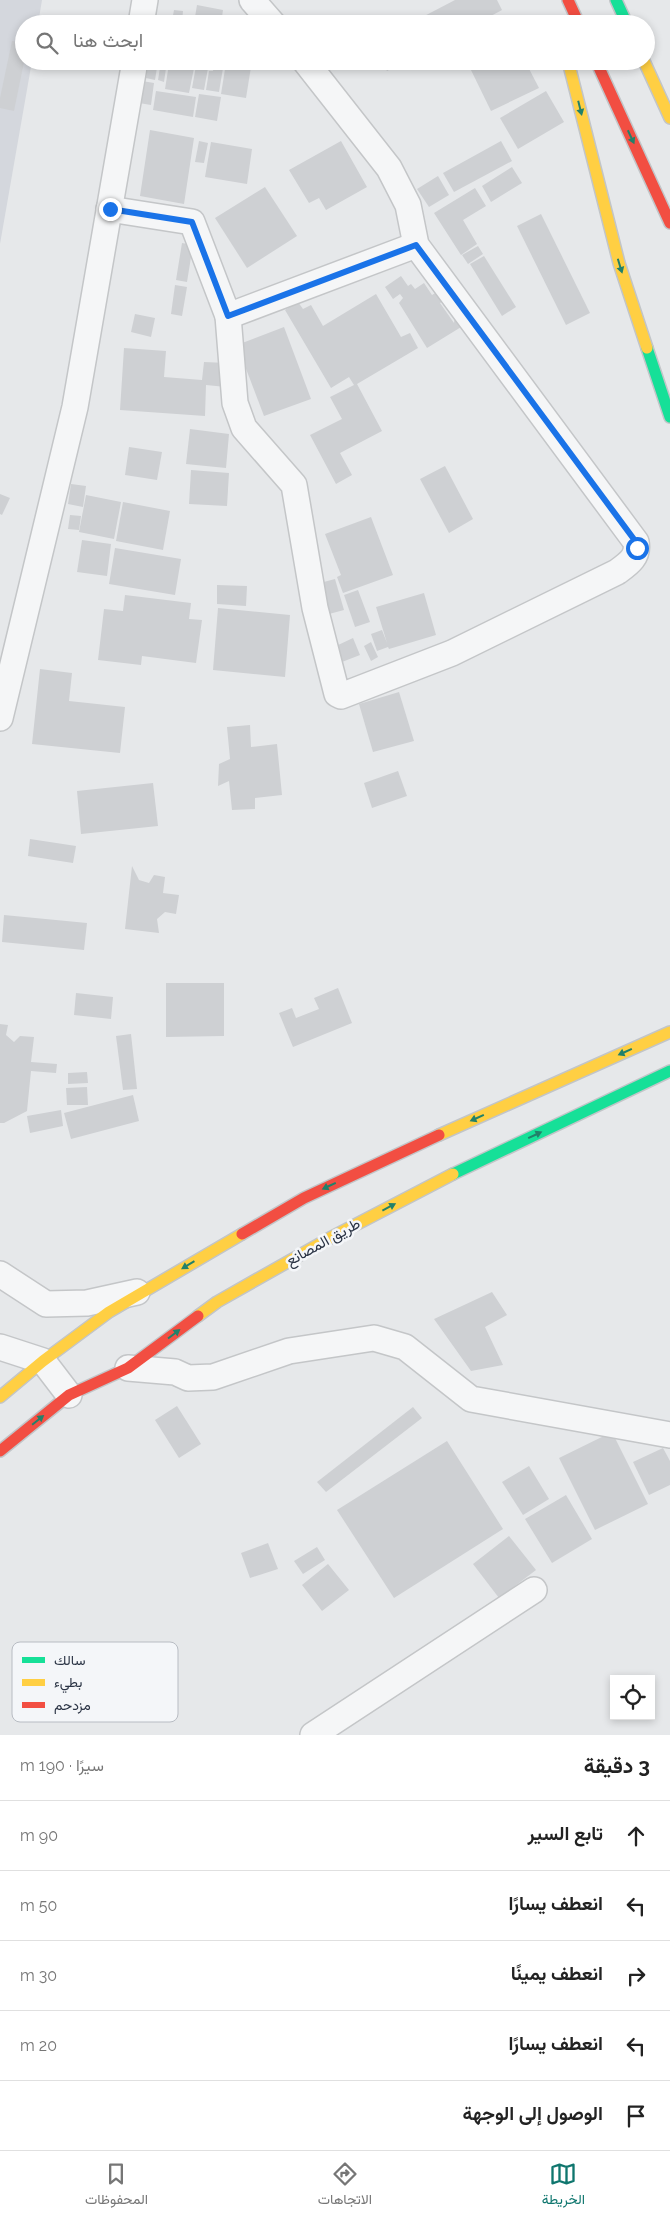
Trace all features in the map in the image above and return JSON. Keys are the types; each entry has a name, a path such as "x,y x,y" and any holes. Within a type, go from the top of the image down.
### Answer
{"main road":[{"path":"568,0 575,15"},
{"path":"616,0 623,15"},
{"path":"570,70 619,263 670,417"},
{"path":"600,70 670,223"},
{"path":"648,70 670,118"},
{"path":"0,1397 43,1361 109,1312 304,1198 421,1143 670,1032"},
{"name":"طريق المصانع","path":"0,1451 69,1394 128,1368 217,1302 330,1238 442,1179 670,1071"}],"street":[{"path":"142,15 145,0"},
{"path":"252,0 265,15"},
{"path":"0,718 75,407 133,70"},
{"path":"110,209 192,222 228,316 234,403 244,428 294,484 315,608 336,692 341,696 452,653 617,572 634,557 637,548 636,542 416,245 408,205 389,168 312,70"},
{"path":"228,316 416,245"},
{"path":"0,1274 46,1304 87,1303 145,1291"},
{"path":"128,1368 175,1372 188,1378 213,1377 289,1351 374,1338 405,1346 471,1399 670,1435"},
{"path":"0,1347 43,1361 69,1394"},
{"path":"313,1735 534,1590"}],"shaded area":[{"path":"0,0 42,0 40,15 15,15 15,70 30,70 0,244"}],"building":[{"path":"455,0 497,0 502,10 493,15 426,15"},
{"path":"197,5 223,10 222,15 195,15"},
{"path":"174,10 183,11 183,15 173,15"},
{"path":"12,41 15,42 15,70 22,70 14,111 0,108 0,98"},
{"path":"147,70 157,70 155,80 146,78"},
{"path":"160,70 166,70 164,82 158,80"},
{"path":"168,70 194,70 189,93 165,89"},
{"path":"195,70 208,70 204,90 192,88"},
{"path":"223,70 219,92 206,90 209,71"},
{"path":"225,70 251,70 246,98 221,94"},
{"path":"471,70 530,70 539,88 491,111"},
{"path":"142,81 154,83 151,105 139,103"},
{"path":"156,91 196,97 193,117 153,110"},
{"path":"546,91 564,122 518,149 500,118"},
{"path":"199,94 221,97 217,121 195,117"},
{"path":"150,130 194,138 184,204 140,196"},
{"path":"199,141 208,143 204,163 195,162"},
{"path":"341,141 367,187 326,210 319,198 309,203 289,170"},
{"path":"501,141 512,161 454,192 443,173"},
{"path":"211,142 252,149 247,184 205,177"},
{"path":"512,167 522,183 491,202 482,186"},
{"path":"438,176 449,195 429,207 417,189"},
{"path":"265,187 297,236 247,268 215,218"},
{"path":"475,188 486,206 463,220 477,244 461,255 434,213"},
{"path":"541,214 590,313 566,325 517,226"},
{"path":"182,243 193,245 187,282 176,280"},
{"path":"478,246 483,254 468,264 462,255"},
{"path":"484,256 516,307 502,316 470,264"},
{"path":"401,276 408,286 411,284 415,289 424,283 432,295 439,291 445,300 440,303 454,323 455,316 466,324 427,348 399,303 403,298 400,294 393,299 385,287"},
{"path":"175,285 187,287 182,316 171,314"},
{"path":"376,294 401,337 410,333 418,348 357,384 382,431 340,453 352,475 336,484 310,435 342,419 330,397 354,385 349,377 331,388 285,310 298,302 303,309 311,305 323,326"},
{"path":"135,314 155,318 151,337 131,332"},
{"path":"284,327 311,399 264,416 237,345"},
{"path":"124,348 166,351 164,377 202,380 204,362 227,363 226,387 206,385 205,416 120,410"},
{"path":"190,429 229,434 226,468 186,464"},
{"path":"129,447 162,452 157,480 125,475"},
{"path":"445,466 473,519 449,533 420,479"},
{"path":"191,470 229,473 227,506 189,504"},
{"path":"71,484 86,486 83,507 68,504"},
{"path":"0,494 10,498 2,515 0,514"},
{"path":"86,495 121,502 114,539 79,532"},
{"path":"123,502 170,511 163,550 116,541"},
{"path":"70,515 81,516 79,530 68,529"},
{"path":"371,517 393,575 343,593 337,577 341,575 325,534"},
{"path":"82,540 111,544 107,576 77,572"},
{"path":"115,548 181,559 175,595 109,584"},
{"path":"335,579 344,610 329,614 320,583"},
{"path":"217,585 247,586 246,606 217,604"},
{"path":"358,590 370,622 355,627 344,595"},
{"path":"424,593 436,635 377,651 371,634 382,630 387,643 376,607"},
{"path":"125,595 191,603 189,619 202,620 196,663 142,656 141,665 98,660 104,609 123,611"},
{"path":"218,608 290,615 285,677 213,670"},
{"path":"353,638 360,655 342,662 336,646"},
{"path":"371,642 378,657 371,661 364,646"},
{"path":"40,669 72,673 69,701 125,707 120,753 32,744"},
{"path":"399,692 414,741 373,752 359,704"},
{"path":"250,725 251,747 277,744 282,795 255,798 255,809 232,810 229,781 218,786 219,764 230,759 227,727"},
{"path":"398,771 407,796 372,808 364,783"},
{"path":"153,783 158,826 81,834 77,791"},
{"path":"30,839 76,846 73,863 28,856"},
{"path":"132,866 139,880 149,883 154,875 165,877 163,893 179,895 176,914 165,912 157,919 159,933 125,929"},
{"path":"4,915 87,923 84,950 2,942"},
{"path":"166,983 224,983 224,1036 166,1037"},
{"path":"338,988 352,1023 293,1047 279,1013 292,1008 296,1018 319,1009 314,998"},
{"path":"76,993 113,997 111,1019 74,1015"},
{"path":"0,1024 8,1025 6,1035 14,1042 20,1036 34,1037 31,1062 57,1064 56,1073 31,1071 27,1111 4,1123 0,1123"},
{"path":"131,1034 137,1089 123,1090 116,1036"},
{"path":"87,1072 88,1083 68,1084 68,1073"},
{"path":"87,1087 88,1105 67,1105 66,1088"},
{"path":"133,1095 139,1121 71,1139 64,1113"},
{"path":"61,1110 63,1126 30,1133 27,1116"},
{"path":"492,1292 507,1315 485,1327 503,1365 471,1371 434,1319"},
{"path":"177,1406 201,1444 179,1458 155,1420"},
{"path":"413,1407 422,1418 326,1492 317,1482"},
{"path":"612,1432 648,1504 595,1530 559,1458"},
{"path":"447,1441 503,1529 394,1598 337,1510"},
{"path":"663,1448 670,1461 670,1485 649,1495 633,1462"},
{"path":"529,1466 549,1499 523,1515 502,1482"},
{"path":"566,1495 592,1539 552,1563 525,1519"},
{"path":"509,1536 536,1570 499,1598 473,1564"},
{"path":"268,1543 278,1569 250,1578 241,1553"},
{"path":"317,1547 325,1560 303,1574 294,1561"},
{"path":"328,1564 349,1590 322,1611 302,1585"}],"traffic: fast":[{"path":"616,0 623,15"},
{"path":"647,348 670,417"},
{"path":"453,1174 670,1071"}],"traffic: slow":[{"path":"570,70 619,263 647,348"},
{"path":"648,70 670,118"},
{"path":"439,1135 670,1032"},
{"path":"198,1316 217,1302 330,1238 453,1174"},
{"path":"0,1397 43,1361 109,1312 242,1234"}],"traffic: jam":[{"path":"568,0 575,15"},
{"path":"600,70 670,223"},
{"path":"242,1234 304,1198 439,1135"},
{"path":"0,1451 69,1395 128,1368 198,1316"}],"route":[{"path":"110,209 192,222 228,316 416,245 636,542 637,548"}]}
